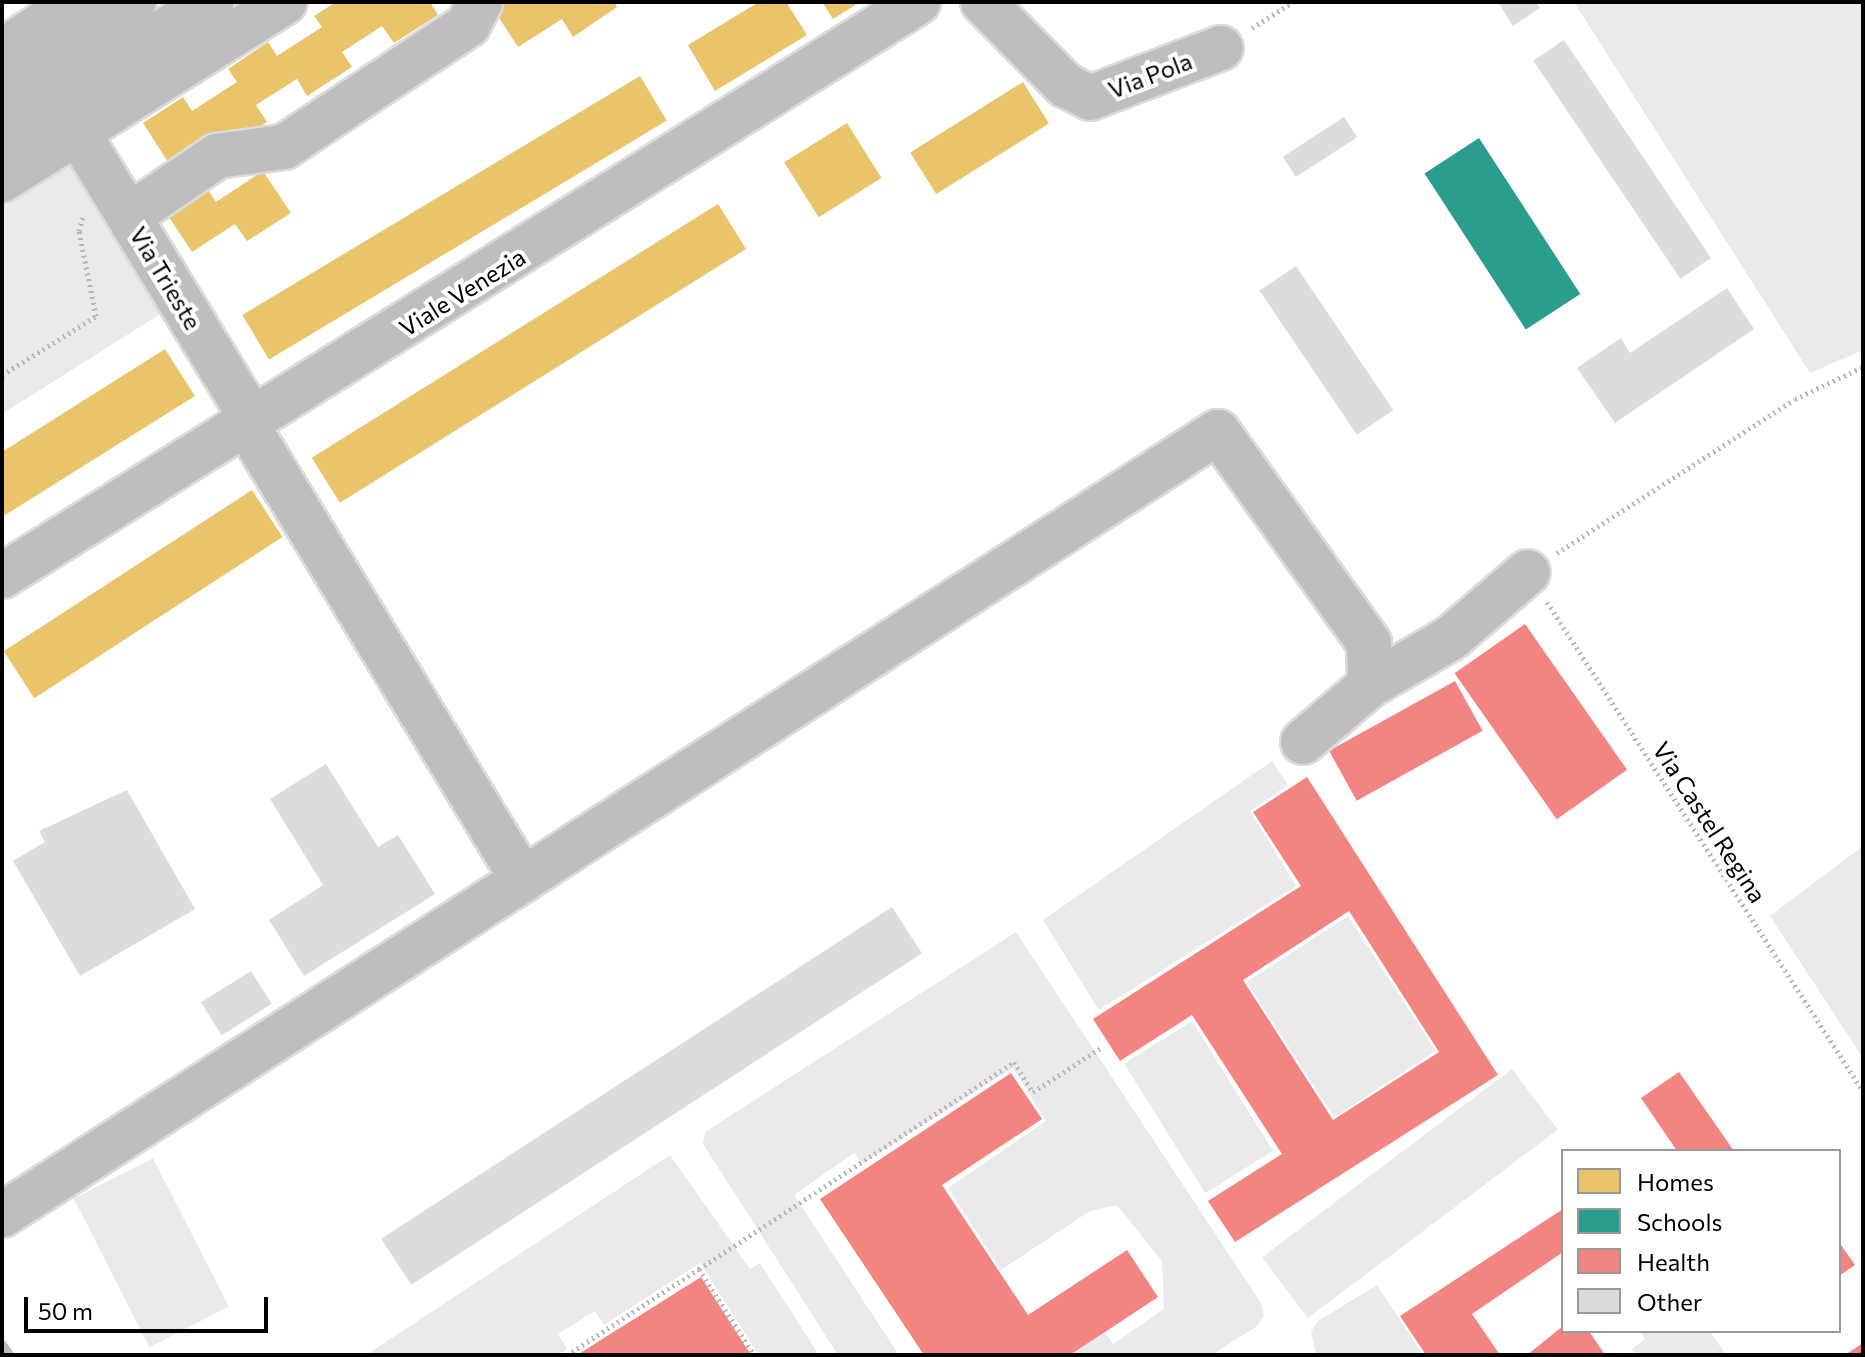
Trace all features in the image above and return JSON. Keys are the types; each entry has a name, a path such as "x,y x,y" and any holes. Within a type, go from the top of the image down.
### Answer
{"main road":[{"path":"2,51 77,2"},
{"path":"2,84 134,2"},
{"path":"2,131 212,2"},
{"path":"2,180 89,150 285,2"}],"street":[{"path":"129,216 217,156 284,147 468,25 480,2"},
{"name":"Viale Venezia","path":"2,576 251,425 918,2"},
{"name":"Via Pola","path":"983,2 1065,85 1090,98 1221,48"},
{"name":"Via Trieste","path":"89,150 523,880"},
{"path":"2,1215 1218,432 1369,643 1370,685"},
{"path":"1303,742 1370,685 1451,638 1528,572"}],"path":[{"name":"Via Pola","path":"1221,48 1293,2"},
{"path":"2,375 96,316 79,231 89,150"},
{"path":"1528,572 1795,399 1863,367"},
{"name":"Via Castel Regina","path":"1528,572 1863,1091"},
{"path":"567,1355 1014,1062 1033,1092 1102,1047"},
{"path":"699,1269 754,1355"}],"shaded area":[{"path":"1574,2 1863,2 1863,350 1810,373"},
{"path":"69,159 165,311 2,414 2,201"},
{"path":"1272,761 1288,785 1250,811 1296,886 1099,1010 1043,920"},
{"path":"1863,846 1863,1058 1770,916"},
{"path":"1348,916 1436,1051 1334,1117 1247,982"},
{"path":"1016,932 1261,1303 1264,1316 1256,1327 1211,1355 1071,1355 1105,1332 1113,1344 1164,1309 1162,1261 1117,1205 1090,1211 1001,1270 948,1188 1046,1121 1013,1068 862,1164 854,1153 794,1195 899,1355 838,1355 703,1144 705,1132"},
{"path":"1192,1021 1273,1151 1205,1193 1124,1063"},
{"path":"1512,1069 1558,1130 1308,1318 1262,1257"},
{"path":"670,1155 750,1269 760,1263 819,1355 759,1355 700,1263 604,1325 595,1311 558,1334 567,1349 558,1355 366,1355"},
{"path":"153,1158 229,1307 150,1347 74,1198"},
{"path":"1377,1285 1423,1355 1316,1355 1311,1332 1318,1321"},
{"path":"1641,1333 1711,1333 1726,1355 1636,1355 1632,1349 1645,1339"}],"building: Homes":[{"path":"336,2 430,2 438,15 394,43 382,26 342,52 352,67 307,96 297,79 256,105 267,122 223,151 211,134 168,162 143,123 183,97 192,111 237,82 228,69 268,42 277,56 322,27 314,16"},
{"path":"504,2 614,2 617,7 573,37 562,19 518,47 493,9"},
{"path":"759,2 786,2 807,35 715,91 688,45"},
{"path":"822,2 860,2 833,19"},
{"path":"640,76 667,121 269,360 242,315"},
{"path":"1023,82 1049,124 936,194 910,152"},
{"path":"847,123 881,178 819,217 784,162"},
{"path":"263,171 291,213 247,241 235,224 192,252 167,214 207,188 216,202"},
{"path":"718,204 746,249 340,503 312,458"},
{"path":"165,349 195,396 2,517 2,452"},
{"path":"252,490 282,537 34,698 4,651"}],"building: Schools":[{"path":"1479,138 1580,294 1526,329 1424,173"}],"building: Health":[{"path":"1525,624 1627,770 1557,819 1455,673"},
{"path":"1455,681 1483,731 1357,801 1329,751"},
{"path":"1307,777 1498,1075 1235,1242 1208,1201 1282,1154 1192,1015 1120,1061 1093,1019 1301,886 1253,812","holes":["1349,911 1439,1052 1333,1120 1243,980"]},
{"path":"1679,1072 1733,1149 1676,1149 1641,1098"},
{"path":"1011,1073 1042,1119 942,1185 1028,1315 1127,1250 1158,1297 1070,1355 924,1355 820,1199"},
{"path":"1561,1210 1561,1253 1472,1314 1500,1355 1426,1355 1400,1316"},
{"path":"1841,1245 1855,1265 1841,1275"},
{"path":"701,1277 751,1355 577,1355"},
{"path":"1561,1328 1561,1333 1590,1333 1605,1355 1527,1355"},
{"path":"1863,1343 1863,1355 1845,1355"}],"building: Other":[{"path":"1498,2 1536,2 1540,8 1513,26"},
{"path":"1564,40 1711,258 1680,279 1533,61"},
{"path":"1344,117 1357,137 1296,177 1283,157"},
{"path":"1296,266 1393,410 1357,435 1260,291"},
{"path":"1727,288 1754,329 1615,423 1577,368 1621,338 1630,353"},
{"path":"326,764 378,847 398,835 435,894 304,976 269,920 323,885 270,799"},
{"path":"127,790 195,909 80,976 13,861 45,842 39,831"},
{"path":"892,907 922,953 411,1285 381,1239"},
{"path":"251,971 272,1004 222,1035 201,1002"}],"waterway":[{"path":"2,1345 9,1355"}]}
